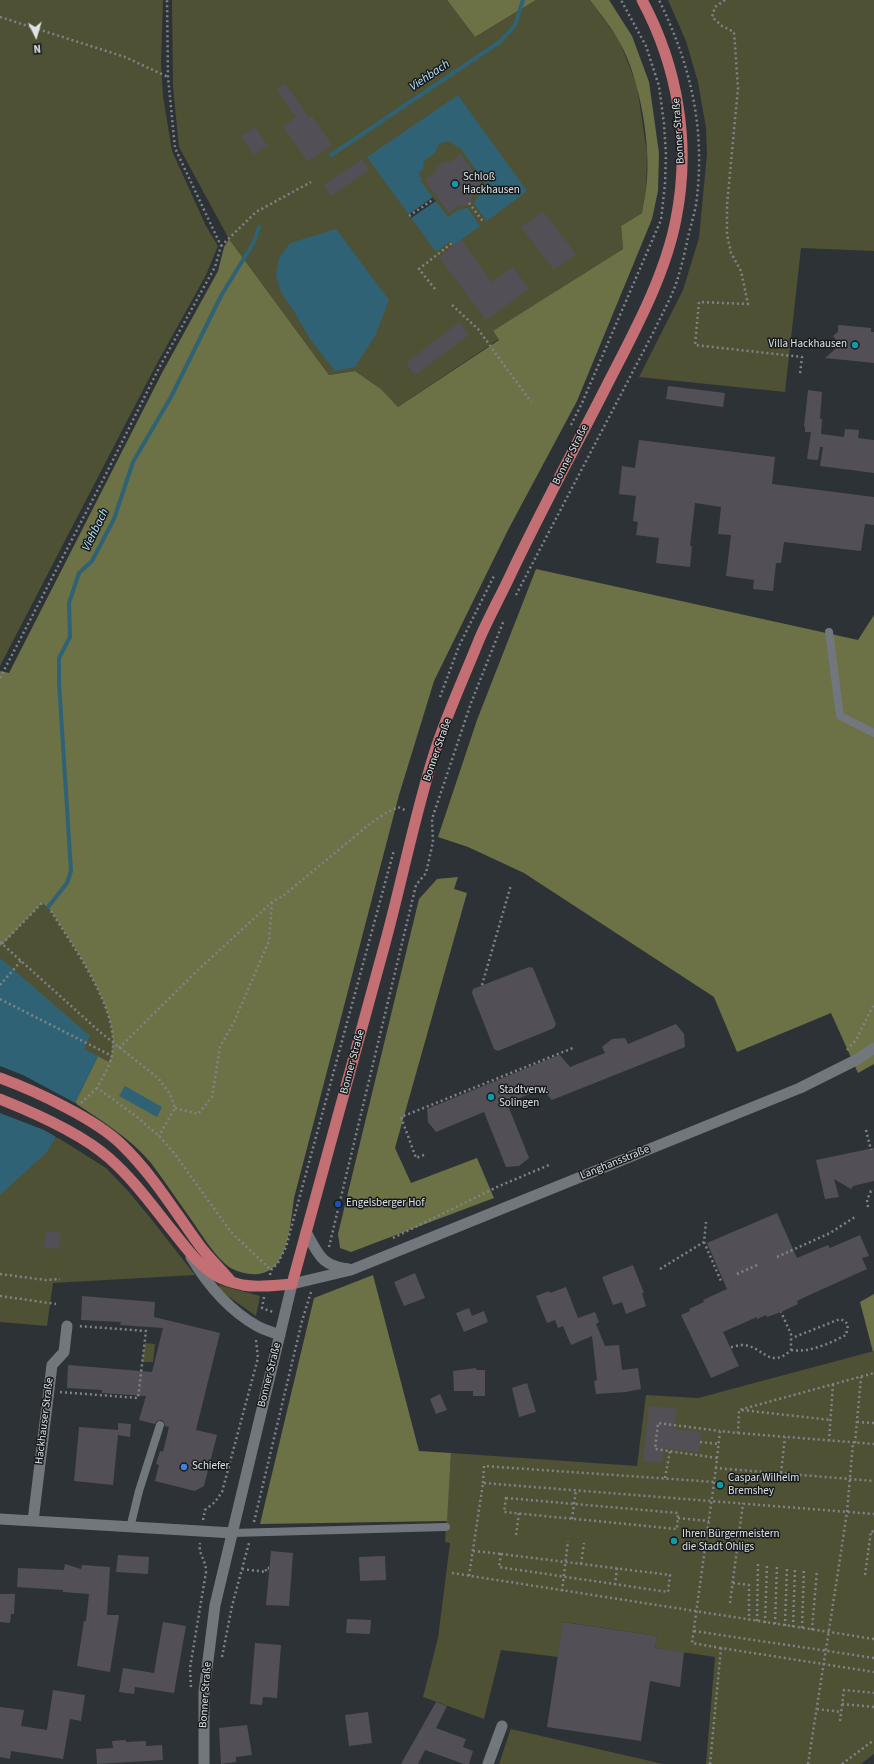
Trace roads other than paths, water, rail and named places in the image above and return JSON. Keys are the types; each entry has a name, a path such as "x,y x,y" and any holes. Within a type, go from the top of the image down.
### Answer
{"main road":[{"name":"Bonner Straße","path":"292,1284 398,897 436,748 484,629 648,302 660,273 676,222 683,166 682,135 677,94 671,69 662,44 642,0"},
{"path":"0,1078 43,1096 97,1126 121,1144 148,1173 201,1248 232,1282"},
{"path":"0,1099 25,1109 87,1142 109,1157 135,1184 185,1247 216,1276 232,1282 258,1286 292,1284"}],"street":[{"name":"Langhansstraße","path":"292,1284 351,1270 800,1088 858,1059 874,1048"},
{"path":"306,1232 323,1260 336,1268 351,1270"},
{"path":"185,1247 201,1274 217,1293 257,1326 280,1335"},
{"name":"Bonner Straße","path":"204,1764 204,1692 215,1605 292,1284"},
{"name":"Hackhauser Straße","path":"34,1521 52,1365 64,1352 67,1326"},
{"path":"0,1519 233,1533"},
{"path":"488,1764 502,1726"}],"lane":[{"path":"829,632 840,716 874,733"},
{"path":"130,1528 160,1425"},
{"path":"233,1533 446,1527"}],"water":[{"path":"458,95 527,191 487,221 474,204 477,197 489,188 461,149 448,141 440,144 437,147 436,152 424,161 423,170 418,173 422,179 420,180 448,217 460,209 468,208 480,226 454,245 450,241 436,252 367,157"},
{"path":"336,229 389,300 375,336 355,367 335,371 310,339 281,292 276,276 279,258 290,243"},
{"path":"0,958 90,1036 84,1049 98,1056 75,1103 47,1152 0,1195"},
{"path":"125,1086 162,1107 157,1117 119,1096"}],"waterway":[{"name":"Viehbach","path":"331,155 501,41 515,25 523,0"},
{"name":"Viehbach","path":"48,907 67,883 71,871 59,682 59,658 70,637 69,603 79,573 92,561 114,519 133,462 171,397 222,294 254,242 259,227"}],"place":[{"name":"Schloß Hackhausen","path":"455,184"},
{"name":"Villa Hackhausen","path":"855,345"},
{"name":"Stadtverw. Solingen","path":"491,1097"},
{"name":"Engelsberger Hof","path":"338,1204"},
{"name":"Schiefer","path":"184,1467"},
{"name":"Caspar Wilhelm Bremshey","path":"720,1485"},
{"name":"Ihren Bürgermeistern die Stadt Ohligs","path":"674,1541"}]}
